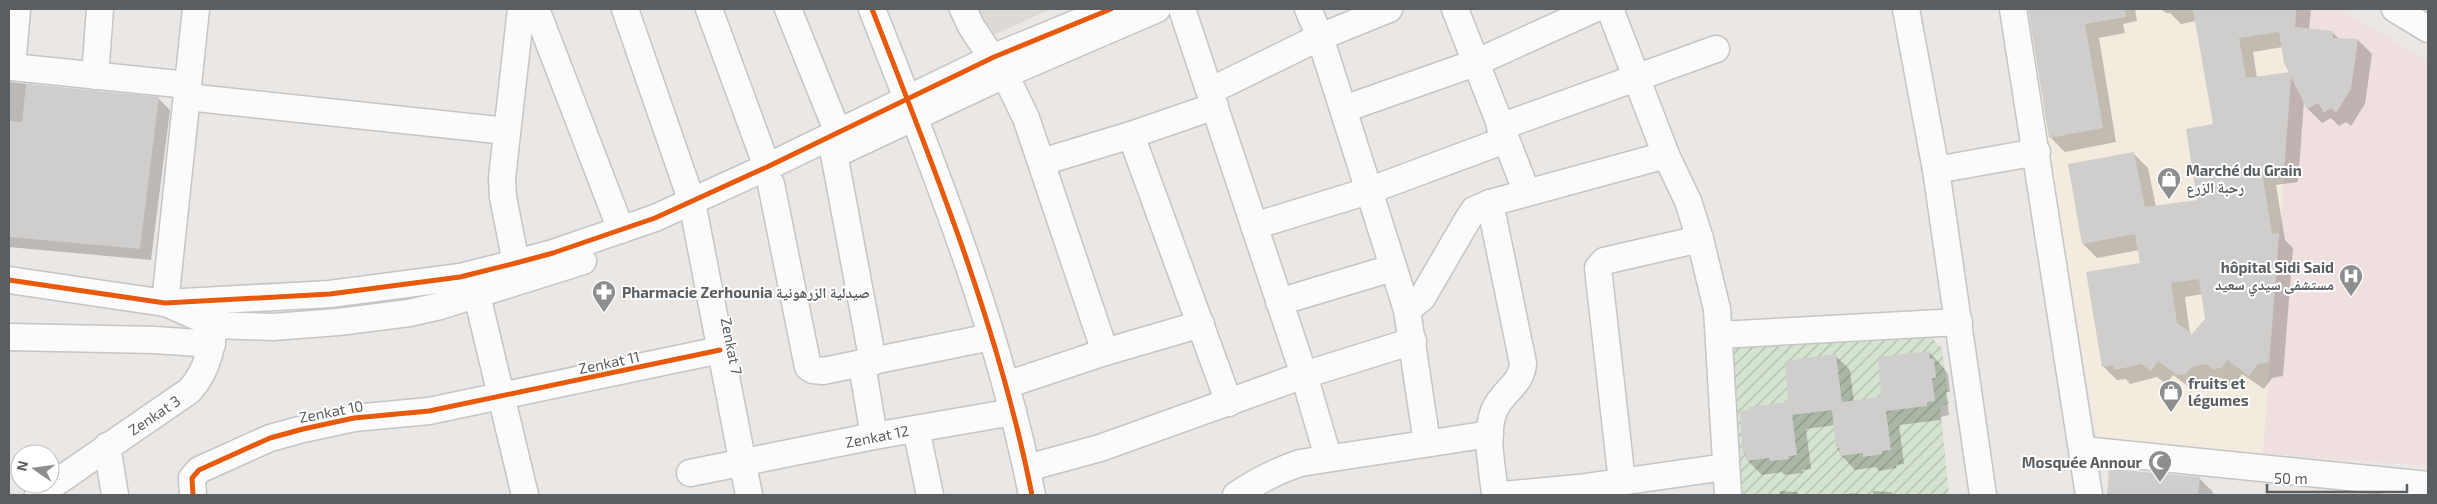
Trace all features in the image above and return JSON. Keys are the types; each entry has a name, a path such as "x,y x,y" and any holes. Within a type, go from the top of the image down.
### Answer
{"street":[{"path":"17,9 12,67 96,76 188,91 507,131"},
{"path":"96,76 100,9"},
{"path":"165,303 196,9"},
{"path":"516,263 503,197 502,178 521,9"},
{"path":"536,9 621,230"},
{"name":"Zenkat 7","path":"625,9 693,210 749,495"},
{"path":"710,9 769,176 808,367 823,372 990,337"},
{"path":"788,9 836,144 867,363 874,436"},
{"path":"872,9 949,212 1006,384 1032,495"},
{"path":"963,9 999,66 1026,118 1105,352"},
{"path":"9,280 165,303 474,285 622,248 693,210 911,109 1112,9"},
{"path":"999,66 1157,9"},
{"path":"1182,9 1304,375 1328,457"},
{"path":"1308,9 1320,37 1344,109 1392,268 1407,310 1427,443"},
{"path":"1042,162 1131,135 1212,98 1320,37 1389,9"},
{"path":"1456,9 1502,134 1527,193"},
{"path":"1344,109 1475,63 1594,9"},
{"path":"1610,9 1666,154 1688,201 1700,240 1716,309 1719,335 1728,495"},
{"path":"1906,9 1936,170 1983,495"},
{"path":"2013,9 2037,152 2089,495"},
{"path":"2395,9 2428,28"},
{"path":"1254,226 1368,191 1636,77 1716,49"},
{"path":"1131,135 1229,403"},
{"path":"1936,170 2037,152"},
{"path":"1407,310 1422,298 1474,210 1490,203 1666,154"},
{"path":"1490,203 1523,363 1520,378 1494,410 1490,434 1495,495"},
{"path":"9,337 145,340 375,318 440,306 474,285 516,263 693,210"},
{"path":"1622,482 1598,268 1604,262 1700,240"},
{"path":"1279,302 1392,268"},
{"path":"474,285 502,396 524,495"},
{"name":"Zenkat 3","path":"38,495 189,391 205,371 213,334 217,299"},
{"path":"165,303 213,334"},
{"path":"1719,335 1959,322"},
{"path":"1006,384 1201,324"},
{"path":"1027,468 1100,448 1304,375 1413,341"},
{"name":"Zenkat 11","path":"502,396 720,350"},
{"name":"Zenkat 10","path":"193,495 192,478 199,470 270,438 354,418 429,411 502,396"},
{"name":"Zenkat 12","path":"690,472 874,436 1013,412"},
{"path":"916,429 930,495"},
{"path":"1236,495 1277,471 1328,457 1490,434"},
{"path":"107,446 115,495"},
{"path":"2083,450 2428,485"},
{"path":"1502,495 1578,491 1622,482 1650,487 1725,467"}],"shaded area":[{"path":"978,9 1051,9 989,37"},
{"name":"Marché du Grain رحبة الزرع","path":"2024,9 2297,9 2263,453 2097,440"},
{"name":"hôpital Sidi Said مستشفى سيدي سعيد","path":"2297,9 2340,9 2428,62 2428,466 2263,453"}],"green space":[{"path":"1932,338 1942,348 1949,404 1940,406 1949,495 1741,495 1732,346"}],"building":[{"path":"2028,9 2125,9 2126,17 2085,24 2103,128 2049,138"},
{"path":"2193,9 2296,9 2295,27 2333,31 2333,38 2358,39 2351,89 2336,113 2331,108 2324,113 2318,103 2307,109 2291,77 2284,168 2262,171 2272,234 2279,233 2269,362 2258,364 2249,376 2227,360 2222,368 2213,369 2206,364 2191,367 2186,374 2177,375 2158,361 2151,371 2141,364 2115,370 2113,365 2102,367 2086,272 2140,263 2135,234 2082,244 2068,164 2134,152 2145,207 2197,200 2186,129 2213,124","holes":["2279,32 2284,63 2289,72 2246,78 2239,38","2199,279 2205,319 2192,334 2177,323 2171,283"]},
{"path":"26,84 159,97 140,249 9,237 9,121 22,122"},
{"path":"1929,351 1930,359 1934,359 1936,378 1932,378 1935,401 1927,402 1927,406 1886,411 1891,450 1882,451 1882,454 1863,457 1863,453 1840,456 1839,448 1836,449 1832,410 1792,415 1797,455 1788,456 1789,459 1770,461 1769,458 1746,461 1745,453 1743,454 1740,411 1749,410 1748,407 1788,402 1785,361 1836,354 1842,402 1881,397 1878,357"},
{"name":"Mosquée Annour","path":"2109,469 2200,477 2198,495 2107,495"}],"cycle path":[{"path":"872,9 919,128 983,309 1002,371 1032,495"},
{"path":"9,280 165,303 330,294 460,277 553,253 655,218 767,167 994,57 1111,9"},
{"path":"193,495 192,478 199,470 270,438 354,418 429,411 720,350"}],"place":[{"name":"Marché du Grain رحبة الزرع","path":"2169,200"},
{"name":"hôpital Sidi Said مستشفى سيدي سعيد","path":"2351,297"},
{"name":"Pharmacie Zerhounia صيدلية الزرهونية","path":"604,313"},
{"name":"fruits et légumes","path":"2171,413"},
{"name":"Mosquée Annour","path":"2160,483"}]}
